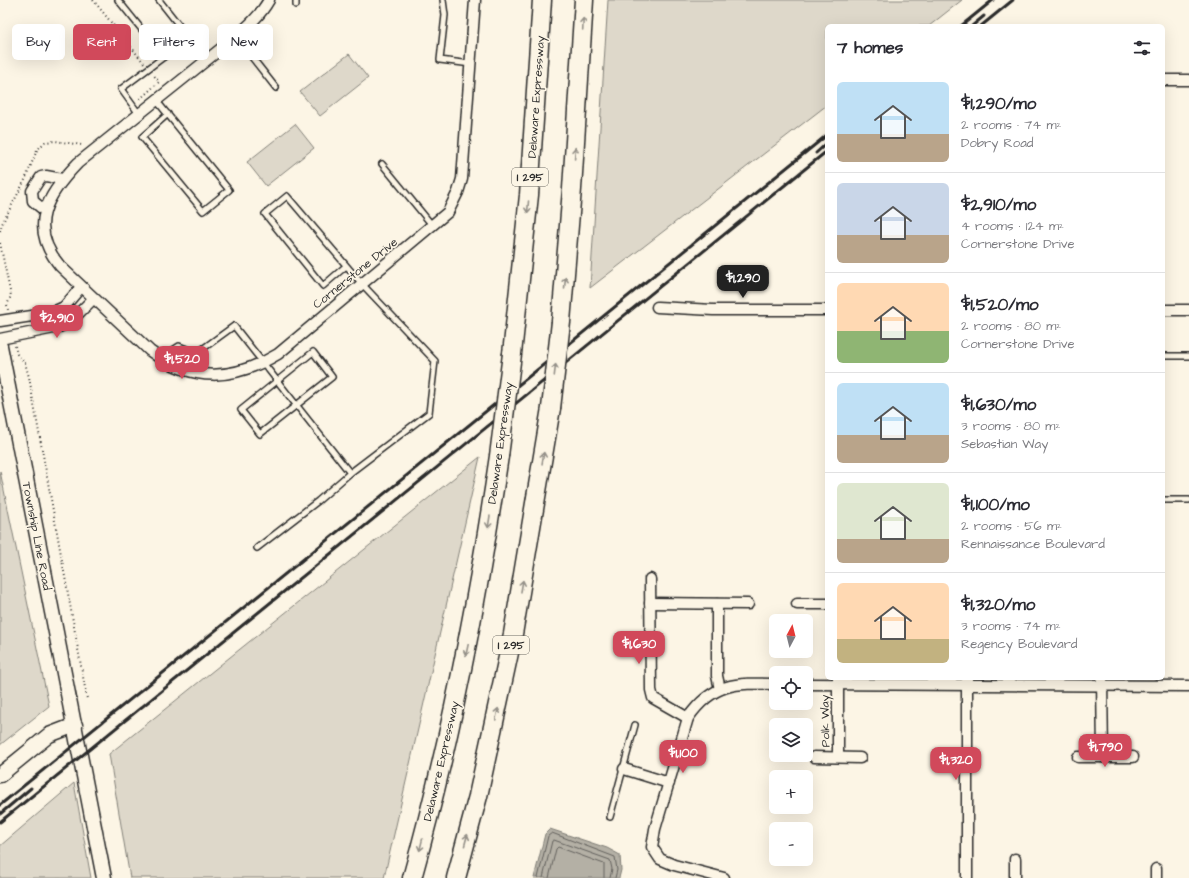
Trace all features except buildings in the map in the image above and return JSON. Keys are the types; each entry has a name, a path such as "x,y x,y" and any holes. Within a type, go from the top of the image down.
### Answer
{"highway":[{"name":"Delaware Expressway","path":"412,878 449,732 467,647 499,456 512,354 529,195 542,0"},
{"name":"I 295","path":"456,878 480,788 513,634 551,408 561,322 573,182 584,0"}],"street":[{"name":"Cornerstone Drive","path":"249,24 263,10 269,0"},
{"name":"Cornerstone Drive","path":"207,60 78,163 62,179 50,197 45,211 43,228 45,243 52,256 60,266 81,288 160,359 176,367 206,375 223,375 242,372 278,354 432,226 452,207 462,179 475,0"},
{"name":"Cornerstone Drive","path":"209,58 217,52"},
{"path":"1165,80 1189,80"},
{"path":"45,211 33,201 32,196 39,179 46,176 62,179"},
{"path":"5,321 51,314 64,307 81,288"},
{"path":"0,339 59,327 70,322 94,299"},
{"path":"657,307 713,310 825,310"},
{"path":"1165,310 1189,310"},
{"name":"Township Line Road","path":"0,346 35,532 75,725 104,878"},
{"path":"650,580 651,690 653,698 688,718"},
{"path":"650,603 748,604"},
{"path":"717,604 717,676 720,689"},
{"path":"797,604 825,604"},
{"path":"813,683 838,681 967,681 1102,682 1189,686"},
{"name":"Polk Way","path":"838,681 838,757"},
{"path":"967,681 967,878"},
{"path":"1102,682 1102,757"},
{"path":"724,878 674,865 660,859 652,847 655,829 688,718 696,706 720,689 737,683 769,684"},
{"path":"0,775 49,735 75,725"},
{"path":"814,757 860,758"},
{"path":"1078,757 1133,757"},
{"path":"624,769 669,782"},
{"path":"1015,859 1015,878"}],"lane":[{"path":"118,0 139,26"},
{"path":"159,0 178,24"},
{"path":"443,0 445,15 440,60 471,64"},
{"path":"139,114 121,89 159,60"},
{"path":"254,60 276,88"},
{"path":"156,100 168,114 229,190 203,211 142,137 168,114"},
{"path":"382,164 432,226"},
{"path":"257,548 318,501 350,473 429,413 434,362 346,266 287,196 265,214 323,286 346,266"},
{"path":"160,359 179,346 197,353 234,326 278,379 350,473"},
{"path":"313,352 332,377 260,434 241,410 278,379 313,352"},
{"path":"1165,356 1189,356"},
{"path":"1165,500 1189,500"},
{"path":"610,817 635,725"}],"path":[{"path":"94,0 159,82 132,105"},
{"path":"0,231 2,224 25,180 37,150 45,142 55,141 80,146 85,144"},
{"path":"0,243 10,296 5,321"},
{"path":"13,337 17,354 25,363 29,377 87,700"}],"shaded area":[{"path":"608,0 962,0 932,24 825,24 825,107 590,288"},
{"path":"349,54 368,78 320,116 300,92"},
{"path":"295,124 314,148 266,186 247,162"},
{"path":"480,457 384,878 130,878 109,754"},
{"path":"0,471 49,706 0,745"},
{"path":"74,783 91,878 0,878 0,846"}],"water":[{"path":"550,829 607,848 620,855 621,870 619,878 534,878 545,834"}],"railway":[{"path":"963,24 993,0"},
{"path":"983,24 1013,0"},
{"path":"974,24 984,16"},
{"path":"0,805 825,137"},
{"path":"816,153 825,145"},
{"path":"0,822 825,153"},
{"path":"0,814 31,788"}]}
